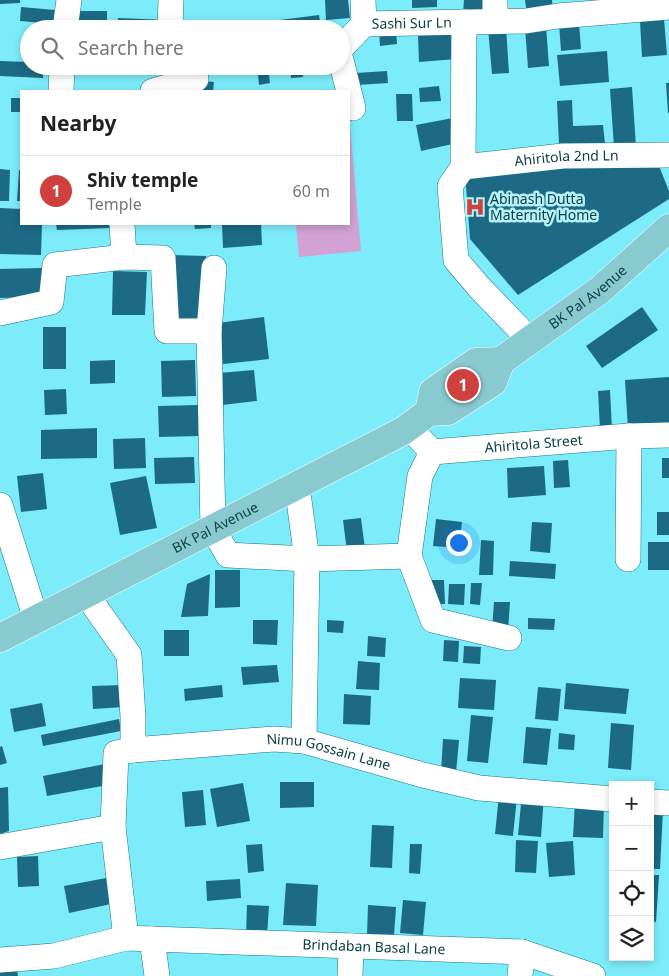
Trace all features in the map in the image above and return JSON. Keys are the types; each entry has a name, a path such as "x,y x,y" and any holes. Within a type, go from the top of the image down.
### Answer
{"main road":[{"name":"BK Pal Avenue","path":"0,638 403,431 419,419 448,411 493,382 501,361 600,290 669,228"}],"street":[{"path":"66,20 69,0"},
{"path":"170,20 171,0"},
{"name":"Sashi Sur Ln","path":"350,34 364,12 464,22 494,11 526,21 611,6 669,7"},
{"path":"464,22 463,167 450,186 456,260 530,340"},
{"path":"61,90 62,75"},
{"path":"345,75 348,90"},
{"path":"164,81 196,79"},
{"path":"350,96 353,108"},
{"name":"Ahiritola 2nd Ln","path":"463,167 563,156 669,155"},
{"path":"122,225 124,257"},
{"path":"0,313 51,302 55,265 124,257 163,258 167,331 209,331"},
{"path":"214,268 209,331 213,529 228,555 307,559 409,556"},
{"path":"419,419 432,452 420,476 409,556 433,620 509,638"},
{"name":"Ahiritola Street","path":"432,452 630,436 669,435"},
{"path":"628,559 630,436"},
{"path":"297,486 307,559 304,741"},
{"path":"0,505 36,619"},
{"path":"86,594 129,655 133,750"},
{"name":"Nimu Gossain Lane","path":"113,827 116,753 274,739 304,741 423,775 479,788 609,798"},
{"path":"654,802 669,803"},
{"path":"0,848 113,827 126,938"},
{"name":"Brindaban Basal Lane","path":"0,960 54,956 126,938 351,946 521,964 593,976"},
{"path":"152,939 157,976"},
{"path":"350,976 351,946"}],"shaded area":[{"path":"350,125 361,251 299,257 296,225 350,225"}],"building":[{"path":"0,0 20,0 20,3 0,4"},
{"path":"325,0 348,0 350,18 326,20"},
{"path":"412,0 437,0 437,7 412,8"},
{"path":"464,0 483,0 482,15 463,13"},
{"path":"525,0 552,0 553,11 527,15"},
{"path":"21,7 55,10 54,20 20,20"},
{"path":"73,11 107,11 107,20 73,20"},
{"path":"319,15 320,20 280,20"},
{"path":"118,18 167,20 118,20"},
{"path":"664,19 667,55 642,57 640,21"},
{"path":"579,23 581,49 561,51 559,24"},
{"path":"546,26 549,66 528,68 525,28"},
{"path":"506,27 509,73 492,74 488,28"},
{"path":"396,30 397,44 380,46 379,31"},
{"path":"455,33 457,59 419,62 418,36"},
{"path":"607,51 609,82 560,86 557,55"},
{"path":"0,61 20,62 20,75 43,75 43,78 0,76"},
{"path":"387,71 388,83 357,85 356,73"},
{"path":"258,75 269,75 270,83 259,85"},
{"path":"291,75 303,75 303,77 291,78"},
{"path":"203,81 214,82 213,90 202,90"},
{"path":"666,83 669,83 669,113 668,113"},
{"path":"439,86 441,101 420,102 419,88"},
{"path":"632,87 636,147 614,148 610,89"},
{"path":"396,94 412,94 413,121 397,121"},
{"path":"11,98 20,98 20,112 11,112"},
{"path":"572,100 573,126 603,125 605,143 559,145 557,101"},
{"path":"453,118 457,143 421,151 416,125"},
{"path":"657,161 669,191 669,199 518,295 470,239 465,173"},
{"path":"0,169 10,170 9,201 0,201"},
{"path":"19,170 20,170 20,201 17,201"},
{"path":"0,208 20,209 20,225 42,225 41,255 0,254"},
{"path":"56,225 110,225 110,228 57,230"},
{"path":"194,225 211,225 211,228 195,229"},
{"path":"222,225 261,225 262,245 223,248"},
{"path":"171,255 206,256 204,323 169,323"},
{"path":"42,268 43,297 0,298 0,269"},
{"path":"113,271 147,272 145,315 112,315"},
{"path":"642,307 658,330 602,368 586,346"},
{"path":"264,317 269,359 223,364 218,323"},
{"path":"43,327 66,327 66,369 43,369"},
{"path":"115,360 115,383 90,384 90,361"},
{"path":"195,360 196,396 162,397 161,361"},
{"path":"254,370 257,401 222,405 219,373"},
{"path":"669,377 669,427 628,430 625,380"},
{"path":"66,389 67,414 45,415 44,390"},
{"path":"610,390 612,429 600,430 598,391"},
{"path":"198,405 199,436 159,437 158,406"},
{"path":"97,428 97,458 41,459 41,430"},
{"path":"145,438 146,468 114,469 113,439"},
{"path":"194,457 195,483 155,484 154,458"},
{"path":"662,458 669,458 669,478 662,478"},
{"path":"568,460 570,487 554,488 553,461"},
{"path":"544,466 546,495 508,498 507,468"},
{"path":"43,473 47,509 21,512 17,476"},
{"path":"146,476 157,528 120,535 110,483"},
{"path":"657,512 669,512 669,535 657,535"},
{"path":"361,518 365,549 347,552 343,520"},
{"path":"436,519 462,522 460,539 448,537 447,547 433,546"},
{"path":"532,522 552,523 550,553 530,551"},
{"path":"481,540 494,541 493,575 479,575"},
{"path":"648,542 669,542 669,570 648,570"},
{"path":"510,561 556,564 555,579 509,576"},
{"path":"215,570 240,570 240,607 215,608"},
{"path":"210,574 208,616 181,617 187,584"},
{"path":"430,580 444,580 445,604 430,604"},
{"path":"471,583 482,583 480,605 470,604"},
{"path":"449,584 465,584 464,605 448,604"},
{"path":"494,602 510,602 508,631 492,630"},
{"path":"528,618 555,619 554,630 528,629"},
{"path":"253,620 278,620 277,645 253,644"},
{"path":"327,620 344,621 343,633 327,632"},
{"path":"164,630 189,630 189,656 164,656"},
{"path":"368,636 386,638 385,657 367,656"},
{"path":"444,640 459,641 458,662 443,661"},
{"path":"464,646 481,647 480,664 463,663"},
{"path":"358,661 380,663 379,690 356,689"},
{"path":"277,665 279,682 243,685 241,667"},
{"path":"460,678 496,680 494,710 458,708"},
{"path":"566,683 629,689 626,714 564,709"},
{"path":"123,685 124,707 93,709 92,686"},
{"path":"222,685 223,697 185,701 184,689"},
{"path":"538,687 561,689 558,721 535,719"},
{"path":"344,694 371,696 370,725 343,724"},
{"path":"42,703 46,726 14,732 10,709"},
{"path":"471,715 493,717 488,763 467,761"},
{"path":"119,719 121,731 43,746 41,735"},
{"path":"611,723 634,725 631,770 608,768"},
{"path":"526,727 551,729 547,765 523,763"},
{"path":"559,733 575,735 574,750 558,749"},
{"path":"443,739 459,740 456,773 441,772"},
{"path":"2,746 7,763 0,765 0,747"},
{"path":"105,764 108,785 47,796 43,776"},
{"path":"280,782 314,782 314,807 280,808"},
{"path":"243,783 250,821 217,827 210,789"},
{"path":"8,787 9,831 0,834 0,788"},
{"path":"203,790 206,825 185,827 182,792"},
{"path":"522,794 544,795 541,837 518,835"},
{"path":"499,795 517,797 513,836 495,834"},
{"path":"575,801 604,802 603,838 573,837"},
{"path":"654,810 663,810 660,869 654,869"},
{"path":"372,825 394,826 392,868 370,867"},
{"path":"516,840 538,841 536,873 515,872"},
{"path":"573,841 575,875 549,877 546,843"},
{"path":"262,844 264,871 248,873 246,845"},
{"path":"410,844 422,844 420,874 409,873"},
{"path":"38,856 39,886 18,887 17,857"},
{"path":"654,875 659,875 656,922 654,922"},
{"path":"106,878 111,904 69,913 64,886"},
{"path":"240,879 241,898 207,901 206,881"},
{"path":"286,883 318,885 316,926 283,925"},
{"path":"403,900 426,902 423,935 400,933"},
{"path":"247,905 269,906 267,936 246,935"},
{"path":"368,905 396,907 394,936 367,935"},
{"path":"16,962 18,976 0,976 0,964"}],"place":[{"name":"Abinash Dutta Maternity Home","path":"475,207"},
{"name":"Shiv temple","path":"463,385"}]}
